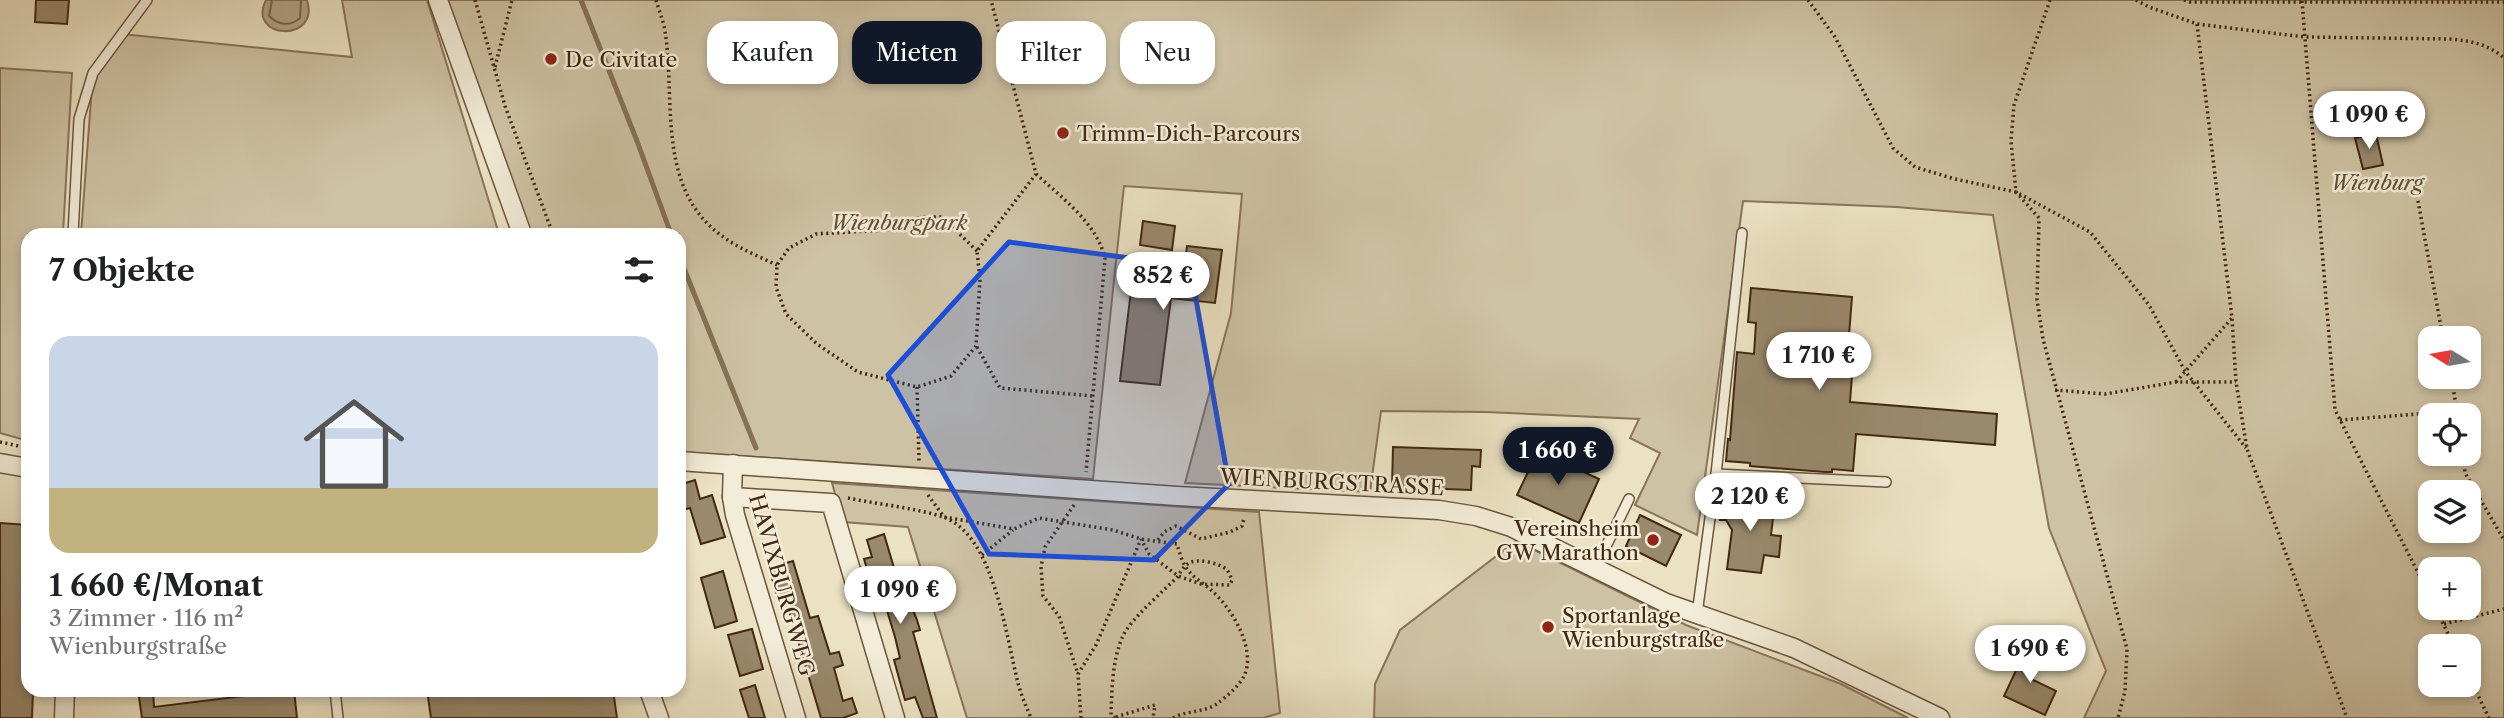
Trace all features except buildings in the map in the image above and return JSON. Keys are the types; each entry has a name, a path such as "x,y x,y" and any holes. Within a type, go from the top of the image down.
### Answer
{"street":[{"path":"438,0 520,228"},
{"name":"WIENBURGSTRASSE","path":"686,461 919,479 1439,510 1476,516 1511,527 1696,615 1794,648 1940,718"},
{"path":"0,463 21,467"},
{"name":"HAVIXBURGWEG","path":"733,464 732,497 735,515 796,718"},
{"path":"732,497 831,503 895,718"},
{"path":"64,718 65,697"},
{"path":"652,697 659,718"}],"lane":[{"path":"73,228 79,119 93,73 147,0"},
{"path":"1696,615 1716,474 1742,233"},
{"path":"1716,474 1886,482"},
{"path":"1595,569 1629,499"},
{"path":"336,697 338,718"}],"path":[{"path":"475,0 505,106 551,228"},
{"path":"495,69 512,0"},
{"path":"656,0 665,30 670,138 683,187 701,216 724,238 777,265"},
{"path":"991,0 1036,174 1073,209 1102,244 1106,273 1084,489 1045,547 1041,567 1043,596 1059,616 1078,674 1081,718"},
{"path":"1808,0 1835,37 1893,148 1915,167 2016,192 2090,232 2149,305 2185,370 2247,449"},
{"path":"2050,0 2014,105 2011,141 2016,192 2039,218 2037,300 2043,339 2127,649 2125,691 2118,718"},
{"path":"2136,0 2197,24 2305,37 2474,41 2496,51 2504,58"},
{"path":"2183,0 2504,2"},
{"path":"2302,1 2335,410 2418,573"},
{"path":"2197,24 2232,318 2236,382 2247,449 2347,718"},
{"path":"977,251 1036,174"},
{"path":"2416,190 2441,326"},
{"path":"976,346 951,376 917,387 858,372 817,344 786,314 776,287 777,265 789,247 816,234 887,230 921,217 942,217 977,251 980,280 976,346 1000,388 1094,396"},
{"path":"2176,382 2232,318"},
{"path":"2055,390 2105,394 2176,382 2236,382"},
{"path":"917,387 919,479 924,491 944,517 961,528 982,555 1004,614 1018,684 1031,718"},
{"path":"2340,420 2418,415"},
{"path":"0,442 21,446"},
{"path":"2464,466 2465,473 2504,540"},
{"path":"831,503 841,497 1014,529"},
{"path":"1158,540 1164,532 1176,526 1201,539 1230,532 1242,526 1249,500"},
{"path":"982,555 1014,529 1039,518 1177,544 1185,566 1201,584 1230,585 1233,580 1228,571 1201,561 1192,561 1185,566 1122,635 1114,664 1111,715 1116,718 1155,705 1153,718"},
{"path":"1141,539 1149,554 1178,576 1211,590 1243,633 1247,664 1244,677 1218,703 1206,710 1180,714 1173,718"},
{"path":"1078,674 1096,645 1141,539"},
{"path":"2444,624 2504,609"},
{"path":"2442,620 2449,634"},
{"path":"2479,697 2489,718"}],"highlighted area":[{"path":"1009,242 1190,266 1229,484 1154,560 989,554 888,375"}],"green space":[{"path":"342,0 427,0 497,228 81,228 93,73 122,34 352,57"},
{"path":"443,0 2504,0 2504,718 2084,718 2106,671 2049,528 1993,215 1896,207 1743,201 1697,535 1635,505 1660,453 1630,438 1639,419 1485,412 1381,411 1370,492 1185,483 1231,313 1242,194 1124,186 1093,479 686,452 686,228 524,228"},
{"path":"0,68 72,73 63,228 21,228 21,439 0,433"},
{"path":"832,483 1259,512 1280,713 1263,718 967,718 908,527 843,522"},
{"name":"Sportanlage Wienburgstraße","path":"1516,541 1686,625 1841,684 1908,718 1374,718 1375,684 1400,630"}],"water":[{"path":"266,0 307,0 308,14 304,24 284,31 274,29 266,23 263,13"}],"waterway":[{"path":"581,0 669,228"},
{"path":"686,273 756,448"}],"place":[{"name":"De Civitate","path":"551,59"},
{"name":"Trimm-Dich-Parcours","path":"1063,133"},
{"name":"Vereinsheim GW Marathon","path":"1653,540"},
{"name":"Sportanlage Wienburgstraße","path":"1548,627"}],"park label":[{"name":"Wienburg","path":"2377,182"},
{"name":"Wienburgpark","path":"899,222"}]}
